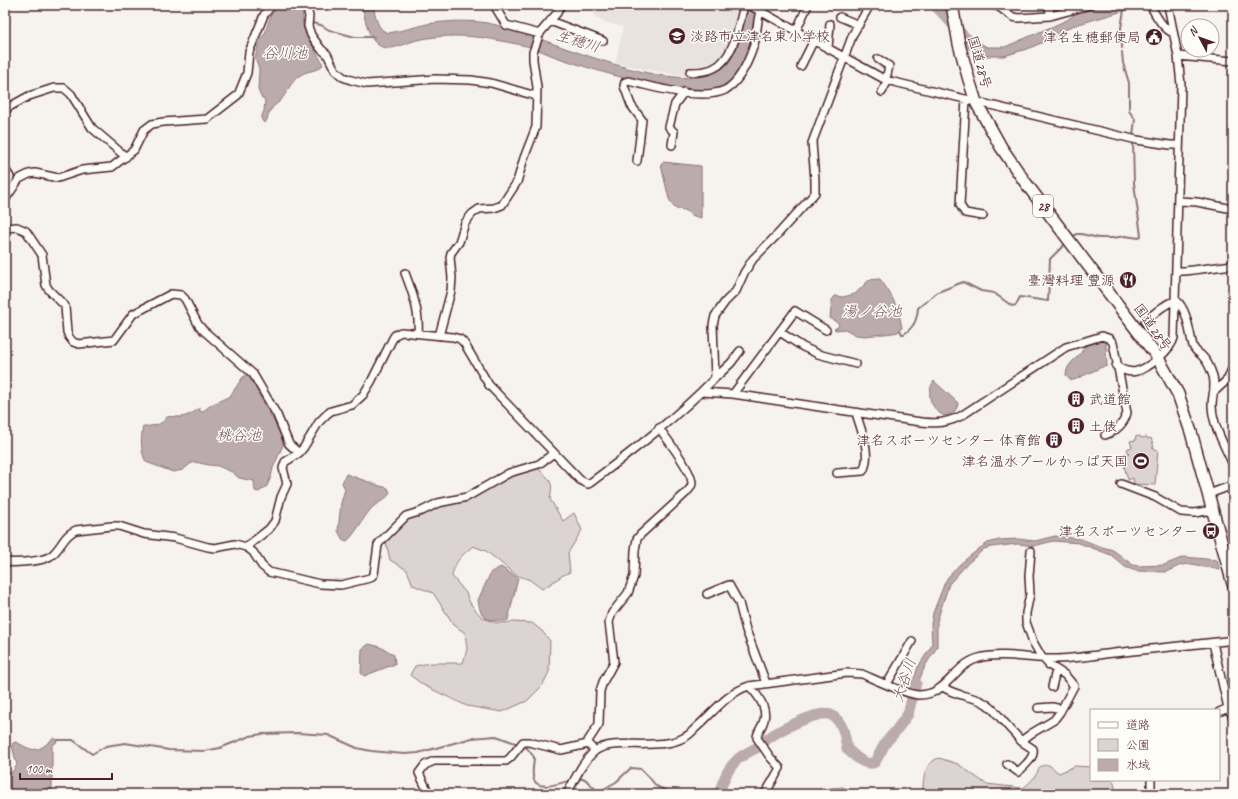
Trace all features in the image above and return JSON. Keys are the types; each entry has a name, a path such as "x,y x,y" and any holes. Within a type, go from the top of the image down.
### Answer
{"highway":[{"name":"国道28号","path":"952,5 957,38 971,101 1025,182 1158,358 1178,394 1185,412 1209,494 1233,584"}],"street":[{"path":"5,200 19,179 29,174 35,173 58,178 82,170 110,168 134,150 144,130 148,126 163,122 207,119 238,95 247,73 249,52 264,15 272,5"},
{"path":"306,5 309,13 308,30 327,54 335,70 343,77 358,83 376,84 434,79 471,80 491,83 536,96"},
{"path":"494,5 506,25 539,36"},
{"path":"439,336 451,291 452,278 450,257 451,253 459,242 463,228 472,214 482,208 494,208 500,206 517,184 524,158 536,127 536,83 533,60 534,49 539,36 561,5"},
{"path":"690,72 714,68 727,56 734,39 744,5"},
{"path":"749,5 887,80 1137,140 1179,146"},
{"path":"796,31 808,5"},
{"path":"715,378 713,325 715,316 725,302 736,291 744,273 753,259 815,193 812,143 854,34 870,5"},
{"path":"996,5 1016,18 1050,16 1090,5"},
{"path":"1049,5 1050,16"},
{"path":"1150,5 1158,20 1168,31 1173,33"},
{"path":"1116,366 1126,371 1137,371 1146,367 1169,348 1174,340 1181,85 1178,56 1168,5"},
{"path":"637,161 642,120 631,104 624,86 625,82 628,81 684,92 709,94 719,92 731,86 748,60 754,44 759,11"},
{"path":"840,17 859,25"},
{"path":"550,21 603,41"},
{"path":"828,48 830,24"},
{"path":"801,66 814,40"},
{"path":"1178,56 1233,61"},
{"path":"878,59 889,66 887,80 882,92"},
{"path":"5,111 8,107 29,96 54,88 64,88 71,94 92,128 126,157"},
{"path":"672,145 674,132 669,127 675,104 684,92"},
{"path":"971,101 960,206 965,213 983,216"},
{"path":"5,169 10,177 5,191"},
{"path":"1179,201 1197,202 1233,209"},
{"path":"5,228 17,227 24,229 36,246 43,258 46,285 65,306 67,332 69,338 73,342 82,344 114,340 135,312 171,294 181,295 185,299 198,324 203,330 253,374 277,415 289,444 299,453"},
{"path":"1177,270 1185,271 1233,265"},
{"path":"404,272 411,288 418,316 418,334"},
{"path":"1145,322 1154,312 1176,300"},
{"path":"1176,300 1180,303 1184,312 1194,350 1203,356 1212,374 1215,385 1212,406 1214,417 1223,443 1233,465"},
{"path":"733,394 795,311 826,330"},
{"path":"246,547 269,529 275,521 281,497 287,484 283,468 284,464 299,453 319,422 327,414 352,405 363,395 396,335 404,332 452,337 462,341 489,385 580,480 588,484 617,463 702,392 731,363 740,351"},
{"path":"780,332 803,347 818,354 856,364"},
{"path":"702,392 733,394 921,422 946,422 961,416 1066,347 1102,336 1108,338 1113,343 1116,366 1127,413 1123,424 1105,435"},
{"path":"1215,391 1231,380 1233,366"},
{"path":"837,473 863,471 866,465 866,453 856,413"},
{"path":"588,744 589,739 599,724 600,691 603,682 614,662 609,622 612,613 628,593 634,576 637,539 686,494 691,486 691,478 687,469 659,428"},
{"path":"5,562 48,558 52,556 66,536 71,532 76,530 112,526 126,528 144,534 175,538 208,547 215,548 235,544 246,547 253,552 266,570 320,584 341,585 362,581 370,578 374,574 378,545 380,542 406,516 422,512 438,503 467,497 509,473 539,464 554,453"},
{"path":"1121,484 1155,497 1182,512 1194,513 1213,510"},
{"path":"1209,494 1233,485"},
{"path":"1021,741 1032,732 1054,720 1074,686 1065,675 1049,665 1043,659 1033,642 1026,622 1026,613 1030,594 1029,576 1031,550"},
{"path":"707,594 729,585 739,602 746,630 766,683"},
{"path":"567,794 586,762 595,751 602,747 614,745 652,745 675,742 686,737 730,696 749,686 854,673 862,674 918,695 932,693 943,687 963,666 970,661 979,658 998,657 1054,659 1213,643 1233,639"},
{"path":"887,684 912,641"},
{"path":"1213,643 1233,717"},
{"path":"1052,687 1056,670"},
{"path":"749,686 762,702 764,719 757,734 757,738 780,768 765,794"},
{"path":"943,687 983,702 998,713 1003,722 1021,741 1033,749 1031,758 1018,772 1007,764"},
{"path":"1038,708 1052,707 1061,709"},
{"path":"1220,712 1230,707"},
{"path":"429,794 419,773 425,765 434,762 506,761 523,742 529,742 561,750 588,744"},
{"path":"588,744 595,751"},
{"path":"1151,781 1151,793"}],"shaded area":[{"name":"淡路市立津名東小学校","path":"597,5 738,5 737,8 741,9 730,46 716,65 710,68 691,69 689,76 615,63 623,27 601,21 595,17 594,13"}],"green space":[{"name":"津名温水プールかっぱ天国","path":"1140,436 1141,438 1151,438 1154,447 1152,448 1158,450 1155,485 1134,484 1133,478 1128,480 1124,466 1127,465 1124,456 1129,454 1127,449 1132,447 1130,441 1136,440 1135,437"},
{"path":"538,468 550,481 552,488 550,499 563,521 574,513 582,530 568,553 570,572 542,589 530,580 516,575 486,551 473,546 459,559 452,576 466,593 470,603 483,618 497,623 532,623 542,631 550,641 549,672 542,686 527,701 502,712 467,706 423,685 410,675 415,666 430,663 463,663 467,649 465,633 454,625 433,593 413,585 407,570 390,560 386,542 391,534 410,517 441,506 470,499 511,475"},
{"path":"939,758 958,764 986,784 1023,788 1032,780 1039,768 1042,766 1049,765 1059,773 1075,766 1090,767 1090,781 1113,781 1117,794 922,794 925,773 927,768 934,760"},
{"path":"843,787 858,794 818,794 831,788"}],"water":[{"name":"谷川池","path":"281,5 299,5 302,11 303,25 306,34 323,65 295,79 281,100 271,109 265,123 261,118 264,111 265,100 261,97 258,90 259,69 255,58 259,42 265,33 271,15"},
{"path":"362,5 373,5 379,25 388,33 442,22 465,21 487,23 511,29 575,52 647,73 680,77 707,75 727,64 735,53 738,45 748,8 757,14 751,43 747,54 743,64 732,80 724,86 710,90 692,90 670,88 622,77 561,59 534,48 480,37 459,36 427,38 397,47 381,47 371,37"},
{"path":"1100,5 1144,5 1072,26 1052,38 1030,48 1004,56 987,56 967,45 964,30 987,47 1005,47 1067,20 1079,11"},
{"path":"663,162 701,166 701,218 691,215 685,210 676,209 673,206 669,199 661,165"},
{"name":"湯ノ谷池","path":"880,279 894,302 899,314 902,328 898,332 865,336 856,335 845,329 834,329 838,327 839,324 830,318 832,300 835,296 843,297 855,294 869,280"},
{"path":"1101,339 1105,340 1106,343 1107,366 1074,380 1070,380 1066,375 1071,362 1081,352 1085,344"},
{"name":"桃谷池","path":"248,374 282,436 283,445 267,486 259,492 255,491 254,481 239,478 232,472 218,466 195,462 183,470 173,472 146,462 142,444 143,426 156,425 163,422 167,417 186,416 199,408 202,412 211,405 230,396 243,377"},
{"path":"934,381 958,403 957,408 952,414 944,416 939,413 933,405 930,391"},
{"path":"346,474 388,488 390,493 370,510 353,535 347,541 343,540 338,531 341,503 345,489 342,483"},
{"name":"大谷川","path":"1055,536 1081,539 1113,550 1133,565 1164,565 1184,557 1217,560 1220,570 1192,564 1181,565 1166,572 1136,571 1125,567 1111,555 1079,543 1053,541 1034,546 1018,544 984,549 967,564 949,584 937,621 937,647 925,666 915,691 910,690 918,667 932,645 931,624 933,613 945,582 960,564 988,543 999,540 1018,539 1035,541"},
{"path":"501,567 518,578 508,620 505,621 485,618 480,611 478,600 491,572"},
{"path":"369,644 382,648 394,655 395,664 364,676 361,673 362,649"},
{"path":"55,738 57,742 52,745 52,794 5,794 5,774 12,772 17,765 12,746 13,743 16,742 29,748 36,749 44,746"}],"waterway":[{"name":"生穂川","path":"935,5 976,48"},
{"path":"1122,48 1121,28 1124,10"},
{"path":"303,21 321,25 329,30 355,37 374,37"},
{"path":"1122,52 1123,63 1129,83 1129,111 1135,119 1133,136"},
{"path":"1074,236 1076,234 1099,238 1125,236 1139,238 1141,236 1134,183 1133,142"},
{"path":"900,330 902,334 904,334 910,329 916,320 918,308 938,292 963,282 981,291 994,293 1012,306 1016,305 1020,297 1048,301 1050,259 1064,245"},
{"name":"大谷川","path":"719,794 728,771 739,758 758,747 780,731 817,715 825,714 831,715 835,718 843,730 847,749 864,762 875,762 886,742 908,714 916,683"},
{"path":"57,740 73,740 92,754 106,746 125,743 169,750 204,751 220,748 250,736 262,734 297,733 328,735 357,748 371,751 404,754 418,753 472,738 496,736 518,744"},
{"path":"522,746 527,748 534,757 533,776 535,781 539,784 550,786 572,780"},
{"path":"576,779 585,779 596,790 600,791 616,782 631,768 641,769 656,786 673,794"}],"place":[{"name":"淡路市立津名東小学校","path":"677,36"},
{"name":"津名生穂郵便局","path":"1154,37"},
{"name":"臺灣料理 豐源","path":"1128,280"},
{"name":"武道館","path":"1076,399"},
{"name":"土俵","path":"1076,426"},
{"name":"津名スポーツセンター 体育館","path":"1054,440"},
{"name":"津名温水プールかっぱ天国","path":"1141,461"},
{"name":"津名スポーツセンター","path":"1211,531"}]}
